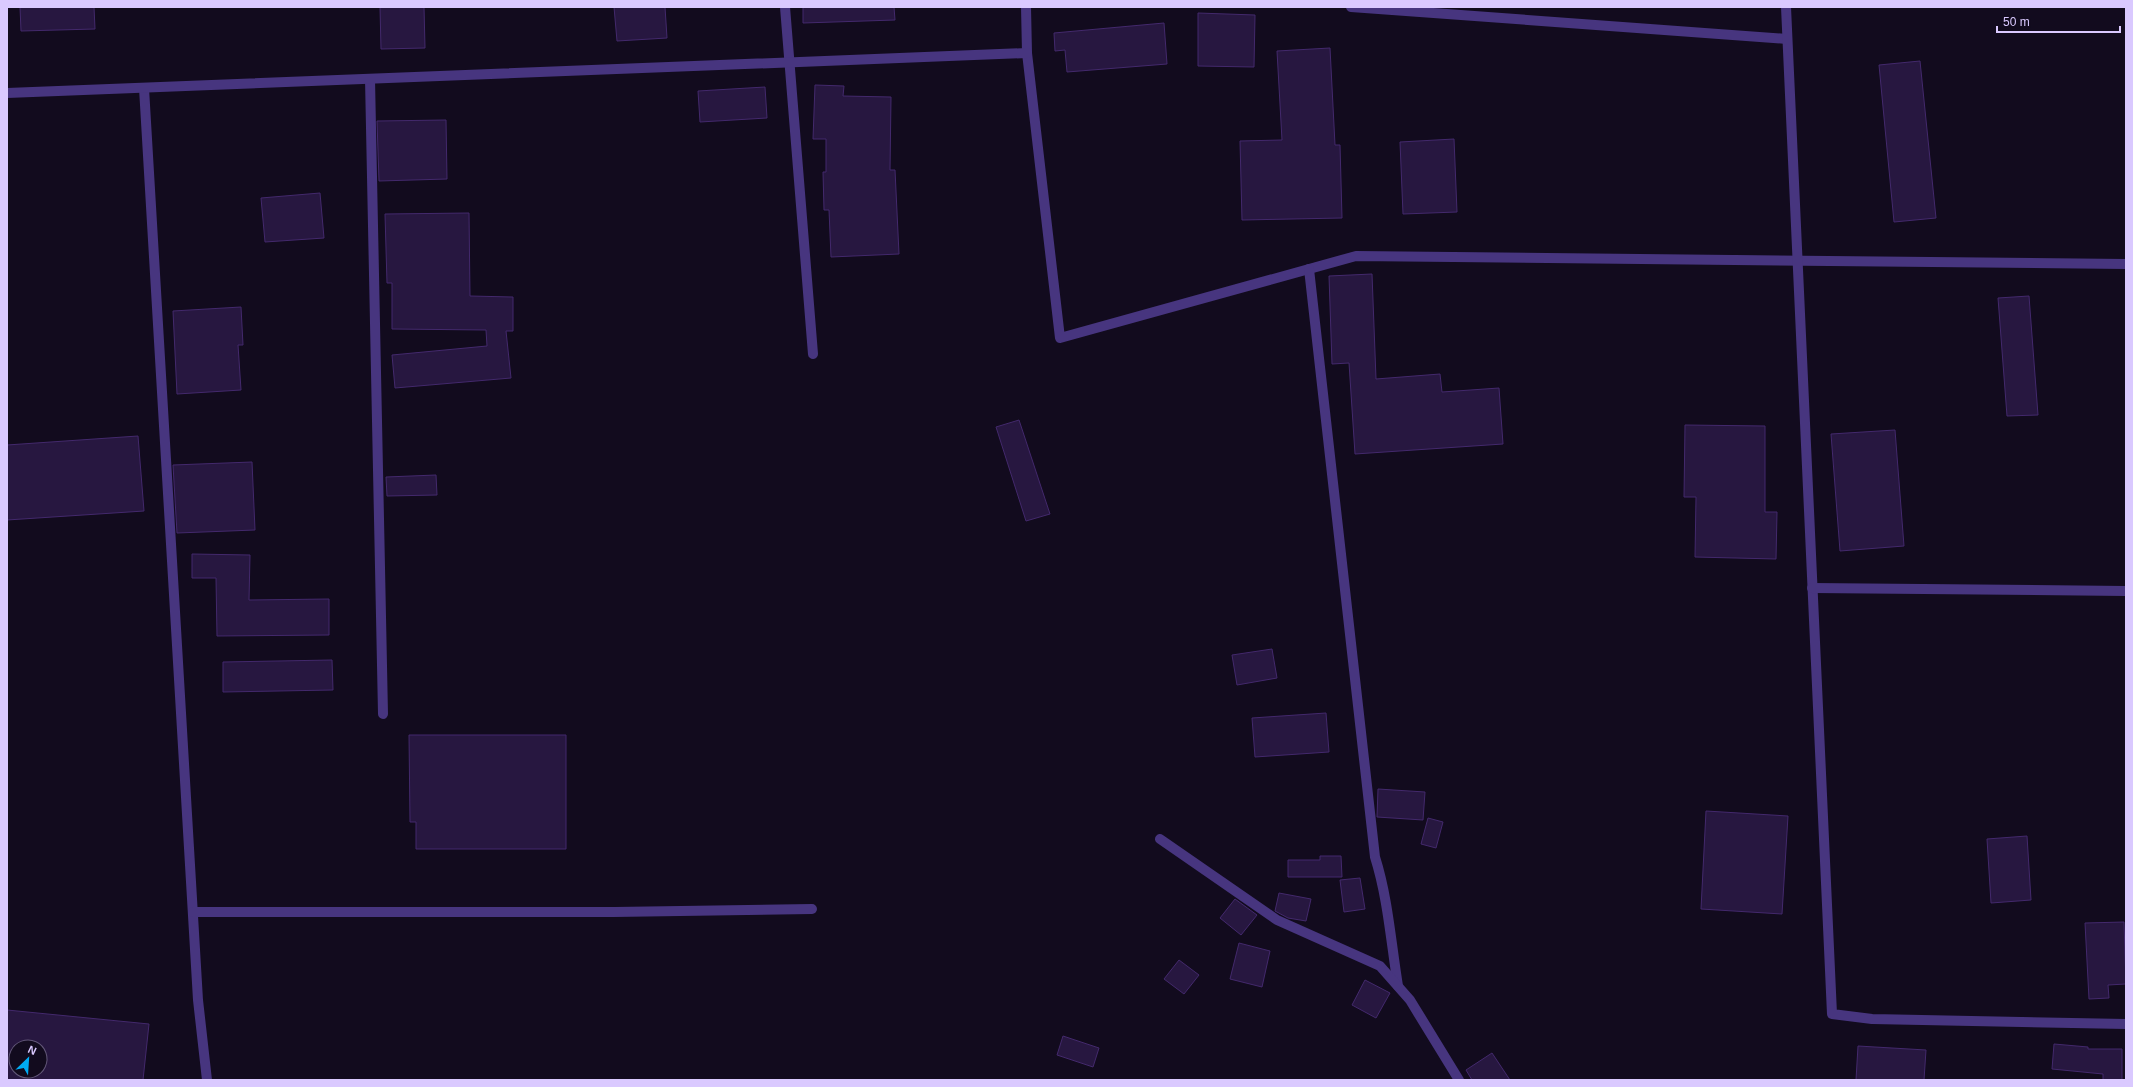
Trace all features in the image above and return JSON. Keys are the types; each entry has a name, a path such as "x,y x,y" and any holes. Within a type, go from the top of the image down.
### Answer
{"street":[{"path":"784,7 813,354"},
{"path":"1037,7 1026,7 1028,52 1060,338 1356,256 1798,259 2126,264"},
{"path":"1351,7 1788,39"},
{"path":"1786,7 1832,1014 1872,1019 2126,1024"},
{"path":"7,93 1028,52"},
{"path":"370,79 383,714"},
{"path":"144,88 198,1000 207,1080"},
{"path":"1309,269 1375,857 1381,875 1398,986"},
{"path":"1812,588 2126,590"},
{"path":"1160,839 1277,920 1380,966 1410,1000 1459,1080"},
{"path":"193,912 614,912 812,909"}],"building":[{"path":"20,7 94,7 95,29 21,31"},
{"path":"380,7 424,7 425,48 381,49"},
{"path":"614,7 665,7 667,38 617,41"},
{"path":"803,7 894,7 895,20 803,23"},
{"path":"1198,13 1255,15 1254,67 1198,66"},
{"path":"1164,23 1167,64 1067,72 1065,50 1055,51 1054,33"},
{"path":"1330,48 1335,145 1340,145 1342,218 1242,220 1240,141 1282,140 1277,51"},
{"path":"1920,61 1936,218 1894,222 1879,65"},
{"path":"815,85 844,86 843,96 891,97 890,170 895,170 899,254 831,257 829,210 824,210 823,172 826,172 826,139 813,139"},
{"path":"765,87 767,118 700,122 698,91"},
{"path":"446,120 447,179 379,181 377,121"},
{"path":"1454,139 1457,212 1403,214 1400,142"},
{"path":"320,193 324,238 265,242 261,198"},
{"path":"469,213 470,296 513,297 513,331 506,331 511,378 395,388 392,355 487,346 486,330 392,329 392,283 387,283 385,214"},
{"path":"1372,274 1376,379 1440,374 1442,392 1499,388 1503,444 1355,454 1349,363 1332,364 1329,276"},
{"path":"2029,296 2038,415 2007,416 1998,298"},
{"path":"241,307 243,345 238,345 241,390 177,394 173,311"},
{"path":"1019,420 1050,514 1026,521 996,427"},
{"path":"1685,425 1765,426 1765,512 1777,512 1776,559 1695,557 1696,497 1684,497"},
{"path":"1895,430 1904,546 1840,551 1831,434"},
{"path":"138,436 144,511 7,520 7,445"},
{"path":"252,462 255,530 177,533 173,465"},
{"path":"436,475 437,495 387,496 386,477"},
{"path":"192,554 250,555 249,600 329,599 329,635 217,636 216,578 192,578"},
{"path":"1272,649 1277,678 1237,685 1232,655"},
{"path":"332,660 333,690 223,692 223,662"},
{"path":"1326,713 1329,752 1255,757 1252,718"},
{"path":"409,735 566,735 566,849 416,849 416,822 410,822"},
{"path":"1378,789 1425,792 1423,820 1377,817"},
{"path":"1706,811 1788,816 1782,914 1701,909"},
{"path":"1428,818 1443,822 1436,848 1421,844"},
{"path":"2027,836 2031,900 1991,903 1987,839"},
{"path":"1320,856 1341,856 1342,877 1288,877 1288,860 1320,860"},
{"path":"1360,878 1365,909 1344,912 1340,880"},
{"path":"1279,893 1311,899 1306,921 1288,918 1275,911"},
{"path":"1235,899 1257,915 1241,935 1220,918"},
{"path":"2124,922 2126,984 2108,985 2109,998 2089,999 2085,923"},
{"path":"1239,943 1270,951 1262,987 1230,979"},
{"path":"1179,960 1199,975 1184,994 1164,979"},
{"path":"1365,980 1390,993 1376,1018 1352,1005"},
{"path":"7,1010 149,1024 143,1080 7,1080"},
{"path":"1063,1036 1099,1048 1093,1067 1057,1055"},
{"path":"2054,1044 2088,1047 2088,1049 2122,1049 2122,1080 2103,1080 2103,1074 2052,1069"},
{"path":"1858,1046 1926,1050 1924,1080 1856,1080"},
{"path":"1492,1053 1510,1080 1472,1080 1466,1070"}]}
